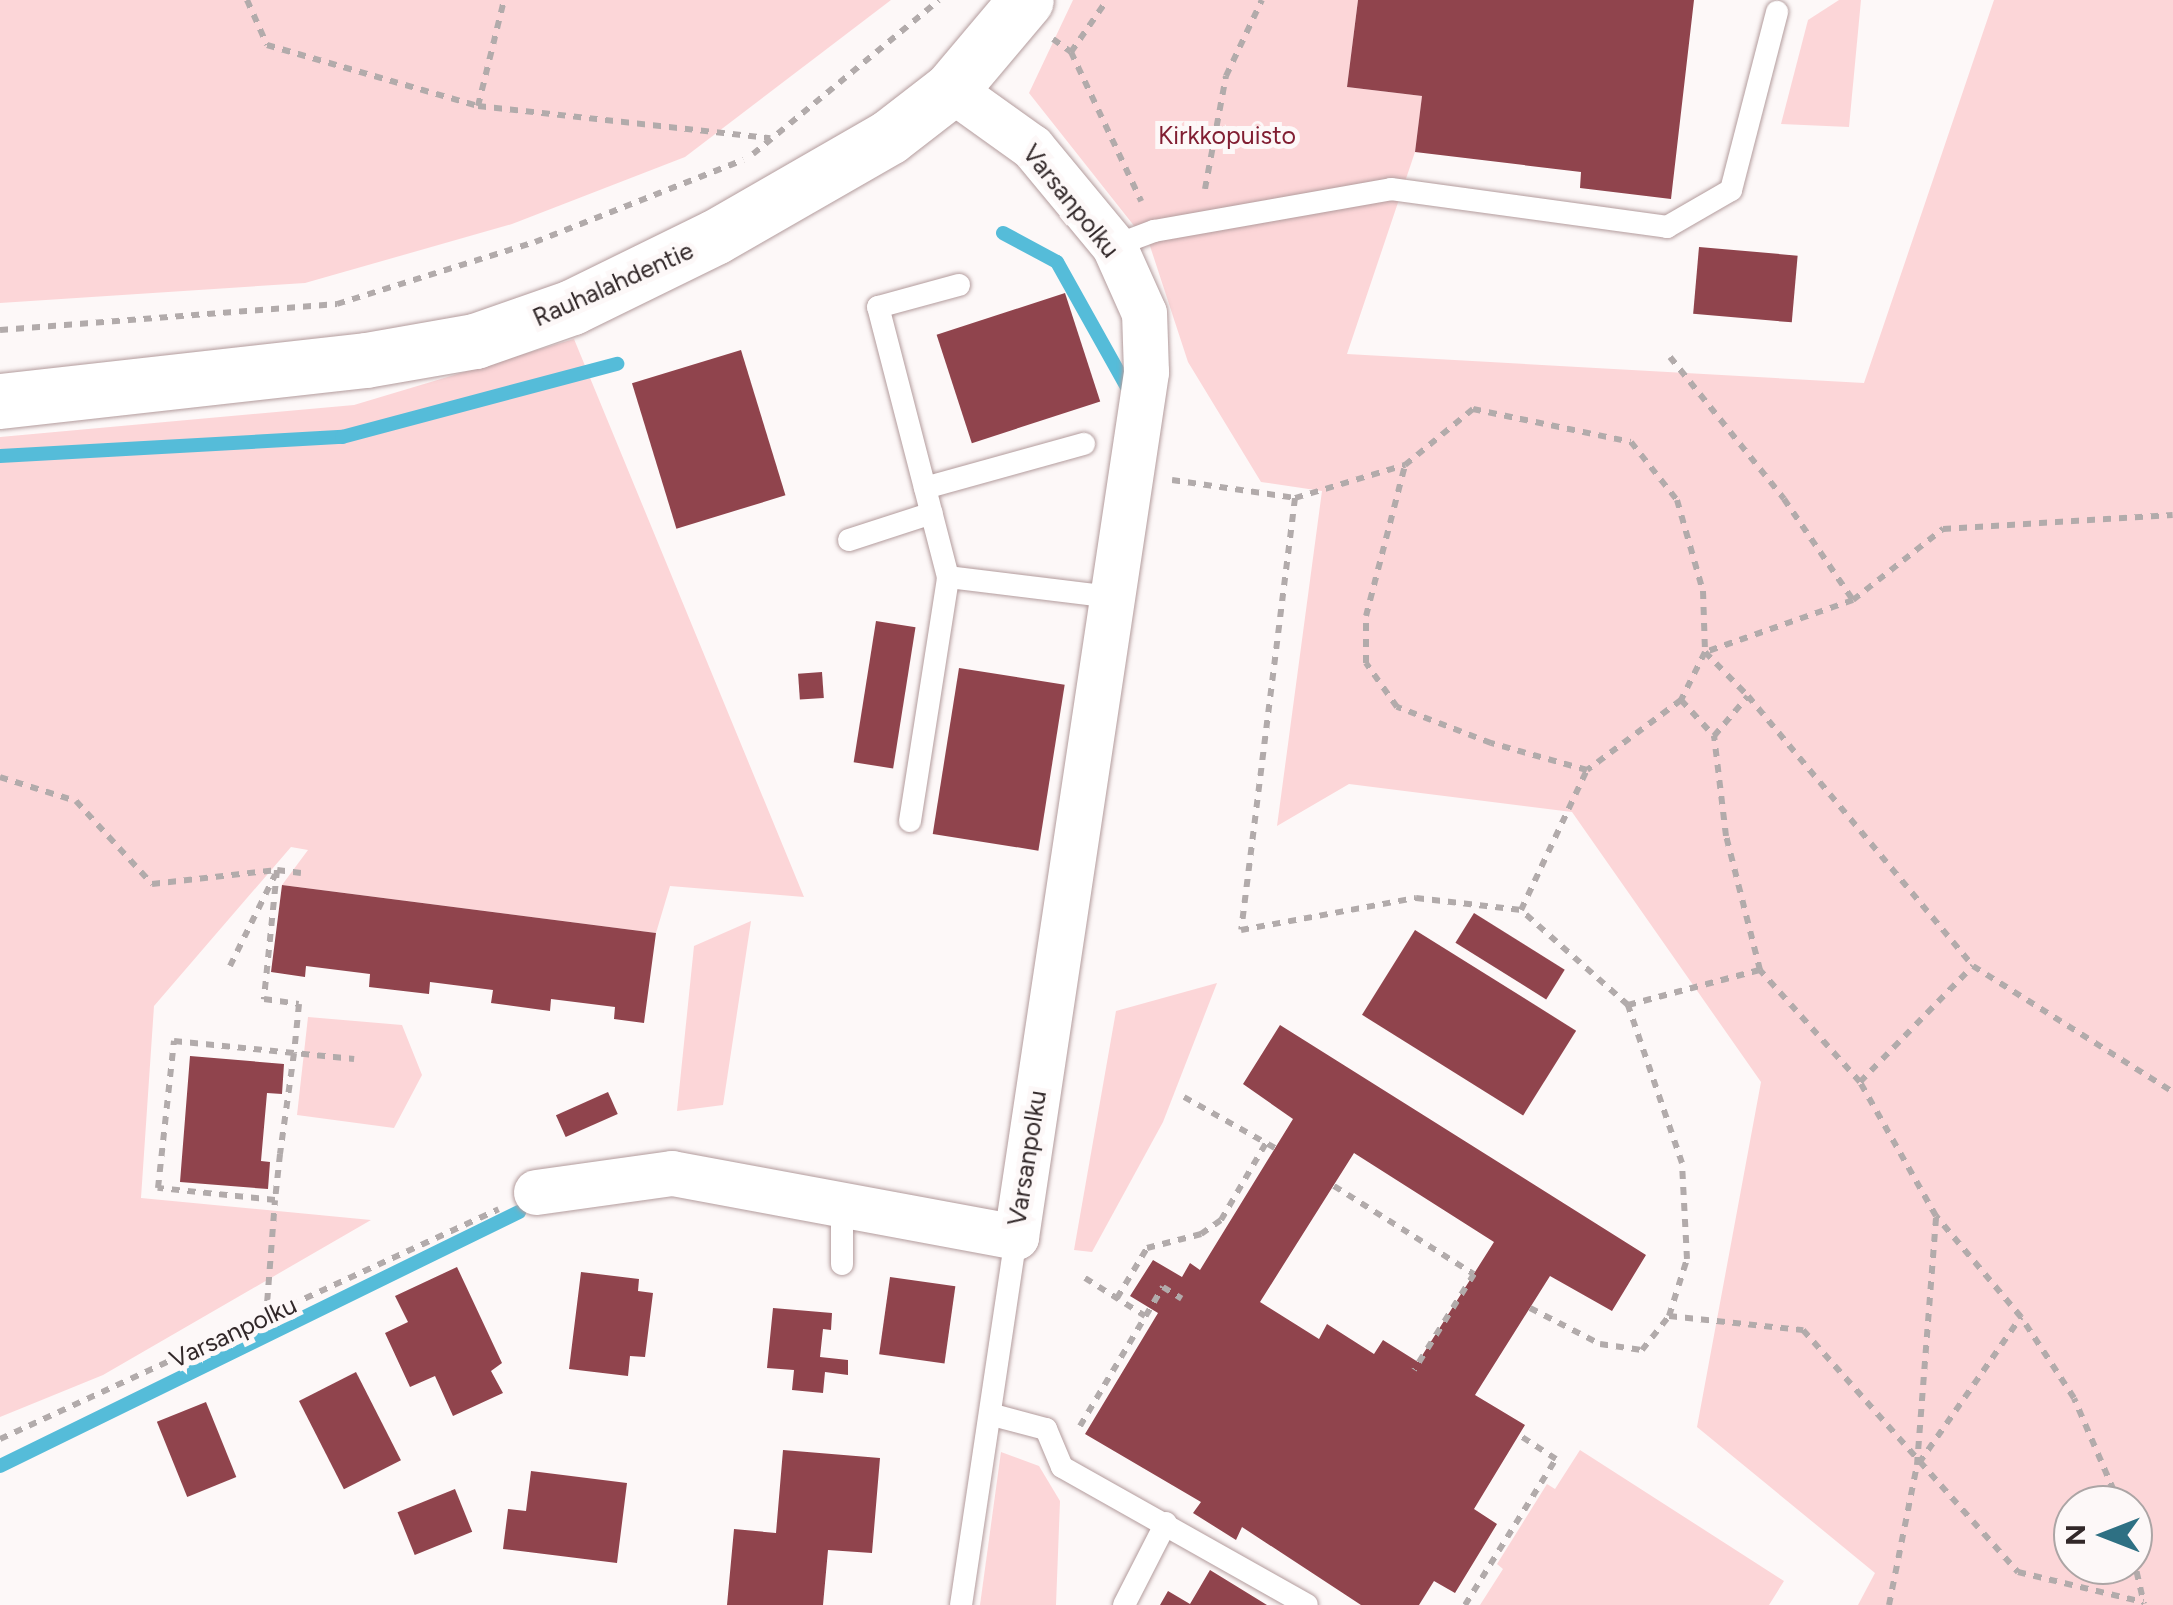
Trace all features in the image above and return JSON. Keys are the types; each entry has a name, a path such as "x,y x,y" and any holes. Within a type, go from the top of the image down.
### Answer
{"main road":[{"name":"Rauhalahdentie","path":"0,401 146,389 474,340 572,307 715,237 889,137 951,89 1022,6"}],"street":[{"name":"Varsanpolku","path":"536,1192 672,1173 1016,1238 1146,372 1144,313 1134,238 1032,147 951,89"}],"lane":[{"path":"1134,238 1391,189 1667,226 1731,190 1777,12"},
{"path":"910,821 948,577 878,307 960,285"},
{"path":"925,488 1084,444"},
{"path":"849,540 932,514"},
{"path":"948,577 1112,597"},
{"path":"842,1206 842,1264"},
{"path":"960,1605 1016,1238"},
{"path":"992,1414 1046,1429 1060,1462 1307,1605"},
{"path":"1124,1605 1166,1523"}],"path":[{"path":"246,0 267,45 478,106 771,138"},
{"path":"478,106 504,0"},
{"path":"0,330 337,304 535,242 750,157 939,0"},
{"path":"1071,52 1107,0"},
{"path":"1199,223 1226,76 1262,0"},
{"path":"1022,6 1071,52 1134,238"},
{"path":"1670,357 1854,600"},
{"path":"1166,480 1295,498 1405,465 1473,408 1630,442 1677,500 1702,592 1705,652 1681,700 1587,770 1521,910"},
{"path":"1405,465 1366,616 1366,664 1397,707 1491,744 1587,770"},
{"path":"1295,498 1240,930 1416,898 1521,910 1628,1005 1682,1164 1687,1259 1669,1316 1642,1350 1600,1344 1530,1308"},
{"path":"1705,652 1854,600 1943,528 2173,515"},
{"path":"1705,652 1748,696 1973,966 2173,1092"},
{"path":"1714,736 1748,696"},
{"path":"1681,700 1714,736 1726,836 1760,970 1860,1082 1936,1216 2021,1317 2074,1398 2111,1485"},
{"path":"0,777 76,801 152,884 278,870 301,873"},
{"path":"230,966 278,870"},
{"path":"266,1317 275,1200 300,1004 264,999 278,870"},
{"path":"1860,1082 1973,966"},
{"path":"1628,1005 1760,970"},
{"path":"275,1200 158,1188 174,1041 354,1059"},
{"path":"1184,1097 1275,1148"},
{"path":"1117,1298 1147,1248 1201,1234 1222,1220 1266,1142"},
{"path":"1334,1186 1474,1274 1414,1370"},
{"name":"Varsanpolku","path":"0,1439 536,1192"},
{"path":"1889,1605 1918,1465 1936,1216"},
{"path":"1085,1278 1145,1316"},
{"path":"1060,1462 1163,1287 1182,1299"},
{"path":"1669,1316 1803,1330 1918,1465 2018,1572 2144,1604"},
{"path":"1918,1465 2021,1317"},
{"path":"1465,1605 1556,1459 1520,1435"}],"green space":[{"path":"0,0 891,0 685,157 512,224 305,283 0,303"},
{"name":"Kirkkopuisto","path":"1073,0 1358,0 1347,87 1422,96 1415,152 1347,354 1864,383 1994,0 2173,0 2173,1605 1858,1605 1875,1573 1697,1427 1761,1082 1572,812 1349,784 1277,826 1322,491 1261,482 1188,362 1150,246 1029,93"},
{"path":"1839,0 1861,0 1849,127 1781,124 1808,20"},
{"path":"574,339 804,897 670,886 656,933 282,885 308,850 291,847 154,1006 141,1198 371,1220 103,1375 0,1417 0,437 354,405"},
{"path":"751,921 723,1105 677,1111 694,946"},
{"path":"1217,983 1163,1122 1092,1252 1074,1250 1116,1011"},
{"path":"308,1017 402,1025 422,1075 394,1128 297,1115"},
{"path":"1580,1450 1784,1581 1769,1605 1480,1605 1503,1569 1497,1564 1547,1484 1555,1489"},
{"path":"1001,1452 1039,1466 1060,1501 1056,1605 980,1605"}],"building":[{"path":"1358,0 1694,0 1671,199 1580,188 1581,172 1415,152 1422,96 1347,87"},
{"path":"1699,247 1798,256 1792,322 1693,314"},
{"path":"1065,293 1100,401 972,443 937,335"},
{"path":"741,350 785,495 676,529 632,383"},
{"path":"876,621 916,627 893,768 854,762"},
{"path":"959,668 1065,685 1038,851 933,834"},
{"path":"822,672 824,698 800,700 798,674"},
{"path":"282,885 656,933 644,1023 614,1019 615,1007 551,999 550,1011 491,1003 493,990 430,982 429,994 369,987 370,974 306,966 305,977 271,972"},
{"path":"1474,913 1565,970 1546,999 1455,943"},
{"path":"1415,930 1576,1031 1523,1115 1362,1015"},
{"path":"1280,1025 1646,1255 1612,1311 1550,1276 1475,1395 1525,1425 1474,1509 1497,1524 1455,1593 1434,1581 1419,1605 1361,1605 1242,1527 1236,1540 1193,1513 1201,1502 1085,1434 1158,1313 1130,1296 1153,1260 1182,1277 1190,1263 1200,1270 1293,1119 1243,1084","holes":["1354,1153 1494,1242 1418,1362 1383,1340 1374,1354 1327,1324 1319,1339 1260,1302"]},
{"path":"190,1056 284,1064 282,1094 267,1093 261,1161 270,1162 268,1189 180,1182"},
{"path":"608,1092 618,1114 566,1137 556,1115"},
{"path":"457,1267 502,1363 491,1371 503,1393 453,1416 435,1376 410,1387 385,1333 408,1322 395,1296"},
{"path":"581,1272 639,1279 638,1291 653,1293 645,1357 630,1356 628,1376 569,1369"},
{"path":"890,1277 955,1286 945,1363 879,1354"},
{"path":"773,1308 832,1313 831,1330 823,1329 820,1357 848,1360 848,1375 825,1372 823,1393 792,1390 794,1370 767,1368"},
{"path":"356,1372 401,1460 344,1489 299,1401"},
{"path":"206,1402 236,1477 187,1497 157,1422"},
{"path":"783,1450 880,1458 872,1553 828,1550 823,1605 727,1605 734,1529 776,1533"},
{"path":"531,1471 627,1483 617,1563 503,1549 508,1509 526,1511"},
{"path":"455,1489 472,1532 415,1555 398,1512"},
{"path":"1210,1570 1267,1605 1160,1605 1168,1591 1190,1604"}],"waterway":[{"path":"1003,233 1057,262 1129,391"},
{"path":"0,456 342,437 617,364"},
{"path":"0,1466 519,1212"}]}
